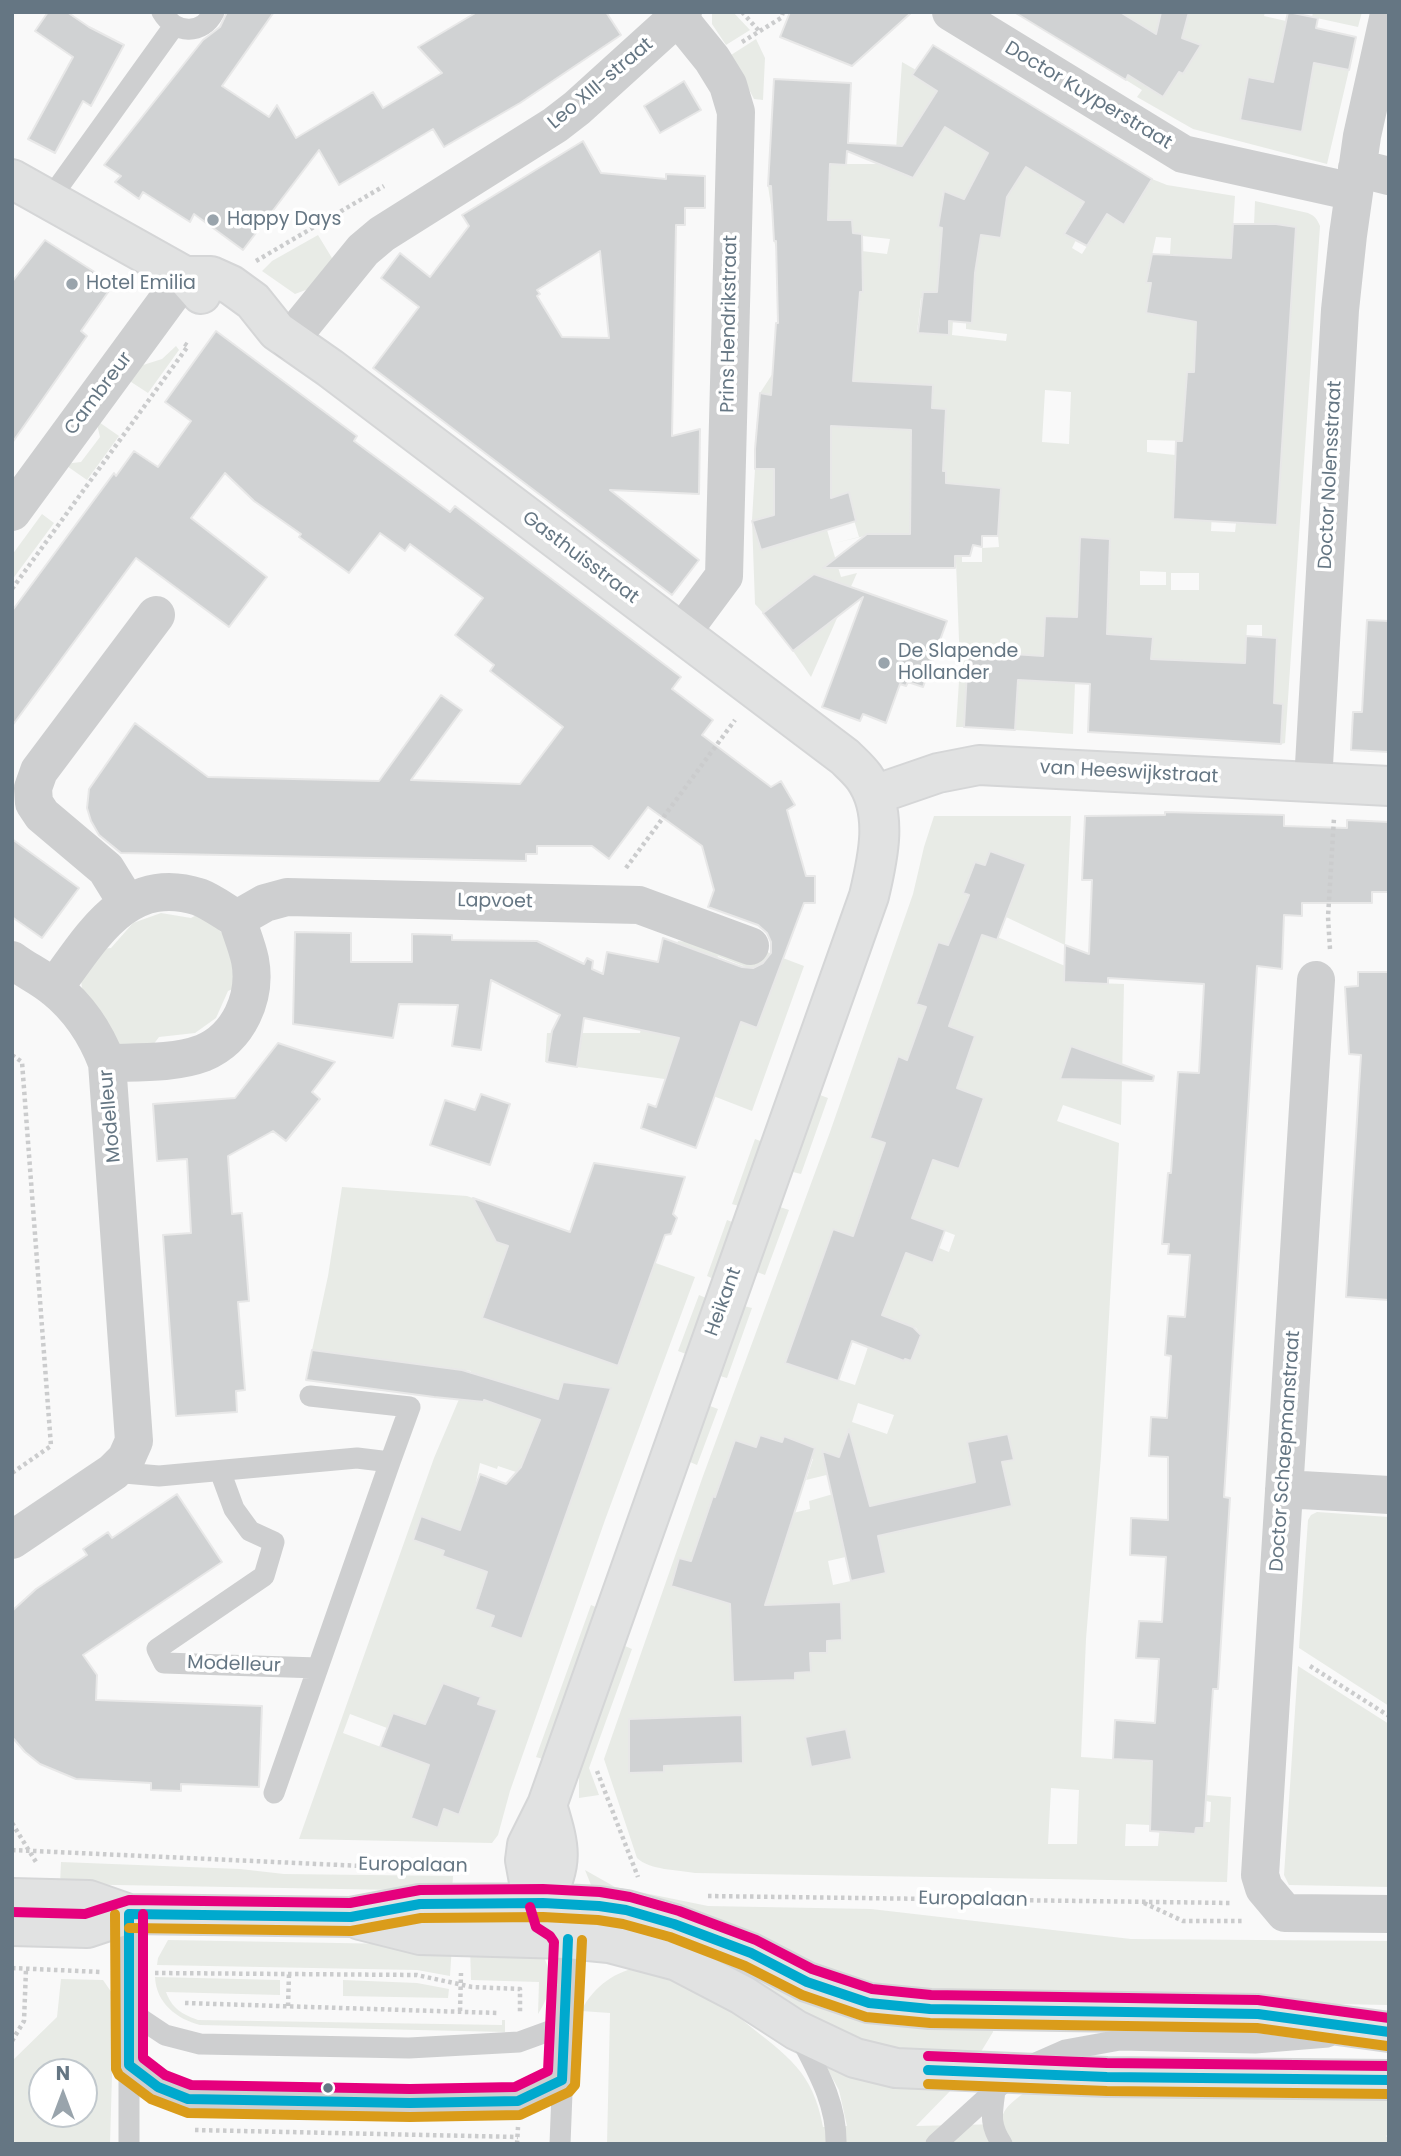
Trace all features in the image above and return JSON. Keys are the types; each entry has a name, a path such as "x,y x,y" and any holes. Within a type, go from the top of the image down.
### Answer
{"street":[{"name":"Doctor Kuyperstraat","path":"951,12 1183,153 1367,179"},
{"name":"Doctor Nolensstraat","path":"1324,783 1340,310 1367,179 1362,135 1389,14"},
{"name":"Prins Hendrikstraat","path":"681,15 728,85 736,112 724,576 681,634"},
{"name":"Leo XIII-straat","path":"283,336 382,234 555,125 681,15"},
{"name":"Gasthuisstraat","path":"12,179 185,276 202,295 241,320 283,336"},
{"name":"Gasthuisstraat","path":"185,276 211,276 231,285 253,301 283,336 352,385 845,757 864,776 874,795"},
{"name":"Cambreur","path":"12,512 185,276"},
{"path":"127,903 106,869 42,815 34,803 33,788 40,771 156,615"},
{"name":"van Heeswijkstraat","path":"874,795 938,773 979,765 1389,786"},
{"name":"Heikant","path":"543,1903 554,1881 559,1846 547,1805 869,896 881,839 874,795"},
{"path":"54,988 110,914 145,895 170,892 200,898 237,919 250,961 251,984 249,1001 242,1019 224,1040 204,1053 179,1059 107,1063"},
{"name":"Lapvoet","path":"237,919 265,903 287,897 623,904 639,905 750,946"},
{"name":"Modelleur","path":"12,960 54,988 89,1024 107,1063 134,1441 126,1460 113,1472 12,1540"},
{"name":"Doctor Schaepmanstraat","path":"1285,1913 1264,1888 1260,1875 1316,980"},
{"path":"1284,1489 1389,1495"},
{"name":"Europalaan","path":"12,1898 89,1900 129,1914 352,1917 419,1904 543,1903 626,1910 674,1924 751,1953 807,1982 869,2003 930,2009 1258,2014 1382,2032"},
{"path":"543,1903 548,1919 560,1925 568,1939"},
{"path":"1285,1913 1389,1914"},
{"name":"Europalaan","path":"12,1926 87,1928 129,1914"},
{"name":"Europalaan","path":"352,1917 419,1935 609,1942 677,1961 742,1995 796,2030 855,2058 896,2068 1005,2081 1107,2077 1389,2080"}],"lane":[{"path":"49,200 168,19 192,30 208,22 214,12"},
{"path":"274,1793 410,1406 310,1396"},
{"path":"113,1472 159,1476 357,1458 390,1462"},
{"name":"Modelleur","path":"220,1471 234,1508 250,1531 274,1542 264,1576 157,1649 164,1663 318,1668"},
{"path":"129,1914 129,2144"},
{"path":"560,2144 568,1939"},
{"path":"129,2011 165,2035 200,2044 409,2049 519,2042 563,2026"},
{"path":"796,2030 825,2085 834,2117 836,2144"},
{"path":"936,2144 1005,2081 1065,2050 1120,2040 1255,2043 1382,2032"},
{"path":"129,2065 158,2087 188,2099 410,2103 518,2101 562,2080"},
{"path":"1002,2144 993,2130 992,2114 1005,2081"}],"path":[{"path":"742,12 760,32"},
{"path":"712,59 760,32 781,18 783,12"},
{"path":"231,285 258,259 385,185"},
{"path":"12,589 188,346 153,323"},
{"path":"623,904 624,871 757,691"},
{"path":"1316,980 1332,967 1324,783"},
{"path":"12,1055 22,1062 51,1446 12,1473"},
{"path":"1274,1643 1389,1716"},
{"path":"12,1823 27,1850"},
{"name":"Europalaan","path":"12,1850 410,1868"},
{"path":"633,1883 640,1884"},
{"name":"Europalaan","path":"700,1895 1143,1903 1180,1901 1238,1903 1285,1913"},
{"name":"Europalaan","path":"1143,1903 1183,1921 1238,1922 1285,1913"},
{"path":"12,1968 129,1973 417,1975 472,1987 520,1989"},
{"path":"12,2041 24,2021 26,1970"},
{"path":"288,2006 289,1974"},
{"path":"185,2003 502,2013"},
{"path":"195,2130 518,2137"}],"shaded area":[{"path":"712,12 733,12 750,30 726,45 712,24"},
{"path":"1120,12 1161,12 1157,29 1182,36 1188,16 1176,12 1265,12 1264,16 1286,21 1278,58 1349,70 1327,164 1193,129 1137,97 1142,90 1126,80 1134,66","holes":["1200,45 1183,74 1179,72 1163,97 1145,86"]},
{"path":"1313,12 1362,12 1358,27 1312,17"},
{"path":"756,39 765,58 763,100 754,99 731,55"},
{"path":"902,62 916,70 940,93 921,117 1001,88 1014,94 984,143 1012,161 1006,199 1026,167 1046,179 1093,186 1064,233 1076,240 1072,248 1082,254 1107,214 1124,224 1152,179 1167,185 1235,196 1233,228 1254,225 1255,201 1308,213 1317,220 1320,226 1285,743 1281,744 1283,704 1274,703 1277,639 1262,637 1262,625 1247,625 1243,701 1232,701 1230,741 1221,740 1223,701 1199,661 1183,661 1150,677 1152,637 1134,637 1128,735 1123,734 1115,663 1075,683 1073,734 1015,730 1020,656 966,687 964,727 956,727 960,666 955,536 873,534 831,544 859,537 854,520 822,499 752,521 755,469 774,469 831,487 831,439 755,440 757,422 800,415 848,427 945,432 946,410 760,393 775,370 855,358 857,328 777,323 778,315 851,292 863,291 863,276 851,276 777,252 774,241 835,238 836,248 887,254 890,239 853,235 852,220 814,221 813,210 772,212 768,186 829,188 830,164 895,164","holes":["908,143 928,155 917,172 900,162","943,192 966,200 939,225","1156,237 1171,238 1170,254 1181,255 1179,284 1148,274","921,298 951,298 948,335 917,333","953,321 972,322 966,323 966,329 1007,334 1006,341 952,335","1045,390 1071,392 1069,444 1042,442","1147,440 1188,441 1190,520 1173,519 1175,455 1147,452","1215,458 1277,525 1236,523 1235,532 1211,531","910,483 950,483 950,498 910,497","998,536 999,547 982,548 982,562 962,562 962,540","1080,537 1110,539 1108,609 1078,608","1140,571 1166,572 1166,585 1140,585","1171,573 1199,573 1199,590 1171,590","1045,616 1063,617 1063,682 1042,682"]},
{"path":"318,235 335,263 311,288 295,294 262,271 272,261"},
{"path":"176,346 179,350 148,393 125,378 140,366 162,359"},
{"path":"96,420 119,436 87,480 64,464 81,462 100,437"},
{"path":"42,514 54,523 12,580 12,555"},
{"path":"752,521 761,550 827,530 841,577 857,573 811,677 793,651 826,625 807,599 821,582 816,574 763,613 755,604"},
{"path":"934,816 1071,816 1065,945 1006,917 1025,864 990,851 985,865 975,862 963,893 968,896 958,920 1065,966 1065,982 1124,984 1121,1125 1063,1105 1057,1121 1119,1143 1101,1456 1086,1639 1081,1757 1154,1762 1150,1825 1126,1824 1125,1846 1158,1846 1160,1825 1175,1833 1195,1834 1196,1828 1204,1828 1205,1822 1210,1822 1211,1802 1206,1801 1206,1795 1231,1797 1227,1882 695,1873 664,1869 637,1858 604,1759 703,1476 830,1132 913,894","holes":["916,1220 955,1235 949,1252 939,1248 933,1263 906,1253 882,1315 916,1328 921,1335 911,1361 904,1361 868,1347 855,1385 785,1362 800,1322 857,1343 863,1327 833,1229 892,1250","858,1403 894,1415 887,1434 852,1422","1008,1434 1014,1460 973,1468 968,1442","760,1435 782,1442 784,1437 800,1454 813,1459 806,1480 859,1467 864,1485 809,1501 810,1509 780,1516 725,1470 735,1440 756,1447","1006,1479 1011,1506 842,1543 837,1516","881,1549 886,1573 833,1585 828,1561","679,1558 746,1576 737,1606 671,1586","825,1603 842,1626 842,1640 827,1641 827,1653 810,1653 811,1672 795,1673 795,1680 754,1674 733,1675 732,1644 781,1604","1051,1788 1079,1790 1077,1844 1048,1844"]},
{"path":"202,912 227,938 240,986 228,991 216,1018 195,1033 159,1037 150,1049 128,1049 121,1045 97,1018 84,995 82,977 85,970 99,949 111,948 133,923 161,913 191,918"},
{"path":"678,941 754,947 804,966 752,1111 672,1080 577,1067 551,1040 545,1062 547,1033 640,1033 652,980 681,1038 689,1079 717,1088 729,1055 714,1050 703,1007 757,1028 776,979 718,956 708,980 673,967"},
{"path":"820,1095 828,1098 801,1174 793,1172"},
{"path":"755,1139 763,1142 739,1206 732,1204"},
{"path":"342,1187 467,1196 695,1277 605,1520 510,1791 498,1835 492,1843 299,1839 434,1458 471,1371 312,1350 328,1276","holes":["536,1429 550,1432 510,1500 475,1488 480,1463 519,1473 536,1450 529,1447","421,1516 519,1551 442,1555 444,1551 413,1540","393,1713 419,1722 400,1754 343,1733 350,1714 387,1728"]},
{"path":"780,1207 789,1210 765,1275 757,1272"},
{"path":"727,1220 735,1223 714,1279 707,1276"},
{"path":"699,1295 706,1298 686,1354 678,1351"},
{"path":"744,1306 752,1308 727,1378 720,1376"},
{"path":"710,1406 718,1409 697,1465 690,1462"},
{"path":"1317,1512 1389,1517 1389,1706 1299,1648 1308,1520"},
{"path":"591,1605 598,1608 543,1759 536,1757"},
{"path":"625,1646 632,1649 589,1768 599,1795 579,1798 579,1771"},
{"path":"1298,1666 1389,1724 1389,1887 1289,1885 1284,1875"},
{"path":"61,1862 240,1869 284,1874 453,1876 452,1891 60,1884"},
{"path":"585,1870 615,1887 708,1906 871,1909 1131,1939 1389,1941 1389,2005 892,1996 601,1893 591,1885"},
{"path":"591,1919 991,2020 993,2032 976,2060 896,2056"},
{"path":"168,1940 452,1945 450,1976 417,1970 157,1965"},
{"path":"470,1946 538,1948 547,1964 550,1981 547,1997 538,2014 539,1982 471,1980"},
{"path":"644,1966 723,2000 786,2056 813,2092 823,2127 847,2126 839,2090 824,2063 954,2087 916,2126 1002,2124 1005,2110 1025,2092 1389,2087 1389,2133 1386,2136 1389,2144 607,2144 610,2013 581,2011 599,1987 607,1981 624,1971"},
{"path":"155,1977 280,1980 280,1995 166,1992 178,2010 198,2020 502,2025 502,2020 505,2020 505,2032 200,2025 183,2019 169,2008 159,1995"},
{"path":"61,1979 103,1980 112,1993 114,2006 110,2144 12,2144 12,2061 57,2017"},
{"path":"343,1980 417,1983 449,1989 448,1998 343,1996"}],"building":[{"path":"48,12 67,12 124,45 91,106 83,101 55,153 28,139 73,57 35,31"},
{"path":"227,12 274,12 222,86 269,117 277,105 296,138 373,92 383,108 442,73 418,47 477,12 606,12 621,35 520,103 444,147 433,129 339,185 319,150 243,250 194,214 190,222 143,192 139,199 115,182 121,176 104,165 203,40 220,27"},
{"path":"790,12 912,12 852,66 780,37"},
{"path":"1014,12 1120,12 1156,34 1161,12 1189,12 1182,38 1201,45 1183,74 1179,72 1163,97 1128,75 1126,80"},
{"path":"1288,12 1318,18 1316,28 1356,37 1349,70 1314,63 1302,132 1240,120 1248,77 1273,82"},
{"path":"933,45 1152,179 1124,225 1107,214 1087,246 1064,234 1084,202 1026,167 1007,197 1001,238 981,235 975,273 972,323 949,321 949,335 918,333 923,292 937,292 942,228 938,227 944,191 964,199 988,153 945,127 913,178 847,151 846,165 830,164 828,220 852,220 853,233 862,234 863,292 860,292 853,381 933,385 932,408 946,409 943,471 946,471 946,483 1001,488 998,536 982,536 982,547 973,545 970,556 955,556 955,568 823,568 867,534 910,534 911,430 831,426 831,498 849,492 856,521 761,550 752,521 774,515 774,469 755,469 755,449 760,393 771,395 778,323 776,241 771,186 768,186 774,79 851,83 848,143 902,146 937,91 912,75"},
{"path":"684,81 701,110 660,133 644,106"},
{"path":"583,141 601,173 666,179 666,174 705,176 705,208 685,208 685,225 676,225 672,436 700,429 699,494 610,490 699,560 672,595 373,368 419,307 381,278 400,253 430,277 469,226 462,215","holes":["600,251 609,338 562,337 537,296 540,294 537,290"]},
{"path":"1233,224 1296,227 1277,525 1173,519 1176,441 1182,441 1187,372 1194,372 1196,322 1146,313 1151,283 1146,283 1152,254 1231,258"},
{"path":"45,240 107,280 105,284 111,288 81,331 87,336 12,443 12,282"},
{"path":"216,331 357,436 354,441 450,512 455,506 681,677 672,689 713,720 702,735 771,787 781,781 795,805 787,810 806,876 815,876 815,903 804,903 757,1028 741,1022 696,1148 641,1128 648,1104 656,1107 679,1038 584,1018 577,1067 547,1062 552,1031 560,1015 491,980 481,1050 452,1046 458,1005 399,1004 393,1038 293,1024 295,932 351,933 351,962 412,962 412,934 452,935 452,940 537,941 584,964 587,958 593,961 592,969 603,974 607,952 658,962 663,938 742,967 753,968 763,963 771,953 771,942 767,933 758,925 708,907 714,890 702,846 648,807 609,859 592,846 537,846 537,854 526,854 526,861 121,853 99,835 91,821 87,808 89,789 135,723 208,777 379,781 441,695 462,710 411,780 520,784 563,727 490,671 494,665 455,635 483,598 410,544 405,551 380,533 349,573 254,501 225,473 191,518 267,577 229,627 136,558 12,726 12,611 114,473 116,476 134,451 158,467 191,421 165,402"},
{"path":"1080,537 1110,539 1107,634 1153,637 1151,659 1245,663 1246,636 1277,638 1274,703 1283,704 1281,744 1088,732 1090,684 1018,680 1015,730 964,727 968,651 1043,656 1045,616 1077,617"},
{"path":"814,574 947,621 923,687 908,682 906,686 900,684 886,723 863,714 860,721 822,707 863,597 793,651 763,613"},
{"path":"1367,620 1389,621 1389,752 1351,750 1353,712 1362,712"},
{"path":"1165,812 1284,815 1284,826 1347,828 1347,820 1389,822 1389,892 1372,892 1372,903 1302,903 1302,916 1284,915 1282,969 1257,966 1224,1497 1230,1498 1218,1689 1213,1689 1204,1828 1196,1828 1195,1834 1150,1831 1152,1761 1113,1759 1115,1720 1155,1723 1159,1659 1136,1658 1139,1621 1162,1622 1166,1557 1130,1555 1131,1518 1168,1520 1168,1457 1149,1456 1151,1417 1167,1418 1171,1356 1165,1355 1168,1316 1185,1317 1190,1255 1168,1254 1169,1244 1162,1244 1168,1173 1171,1173 1178,1072 1199,1073 1204,984 1108,978 1108,984 1064,982 1065,945 1089,954 1092,880 1082,880 1085,816 1165,815"},
{"path":"12,839 79,888 42,938 12,917"},
{"path":"990,851 1026,864 997,940 982,935 949,1026 975,1036 957,1088 984,1098 959,1169 933,1160 912,1218 945,1230 933,1263 906,1253 882,1315 913,1327 921,1335 911,1361 904,1361 852,1341 838,1381 785,1363 833,1229 853,1236 885,1143 870,1138 898,1056 907,1060 926,1007 916,1004 938,942 948,945 969,895 963,893 975,862 985,865"},
{"path":"1358,972 1389,972 1389,1300 1346,1297 1361,1055 1349,1054 1345,987 1358,986"},
{"path":"278,1043 335,1062 312,1092 320,1099 286,1141 273,1131 228,1156 232,1214 242,1213 249,1301 238,1302 245,1390 236,1391 237,1412 176,1416 163,1235 191,1233 187,1159 157,1161 153,1104 235,1098"},
{"path":"1071,1046 1154,1076 1153,1081 1060,1079"},
{"path":"481,1094 510,1104 490,1165 430,1145 445,1100 475,1110"},
{"path":"594,1163 685,1177 673,1214 677,1218 671,1234 665,1235 618,1366 482,1318 508,1246 496,1242 473,1198 570,1232"},
{"path":"312,1350 462,1370 558,1399 563,1382 611,1388 522,1639 490,1627 494,1616 475,1609 487,1572 442,1556 444,1551 413,1540 421,1516 460,1530 480,1474 506,1484 521,1467 540,1420 484,1400 434,1397 306,1380"},
{"path":"849,1429 870,1506 975,1482 967,1442 1008,1434 1014,1460 1002,1462 1012,1506 878,1536 886,1573 851,1581 822,1451 839,1457"},
{"path":"760,1435 782,1442 784,1436 815,1448 765,1605 841,1602 842,1640 827,1641 827,1653 810,1653 811,1672 795,1673 795,1680 733,1682 730,1604 671,1586 679,1558 691,1561 735,1440 756,1447"},
{"path":"177,1494 222,1562 83,1655 97,1675 96,1700 262,1706 259,1787 181,1784 181,1791 151,1790 151,1783 76,1779 40,1764 12,1737 12,1611 36,1589 87,1555 83,1549 108,1532 112,1538"},
{"path":"443,1683 481,1697 478,1704 497,1710 459,1815 444,1809 438,1828 411,1818 429,1765 380,1747 393,1713 425,1724"},
{"path":"742,1715 743,1763 664,1766 664,1772 629,1773 629,1719"},
{"path":"846,1729 852,1759 811,1767 805,1737"}],"transit line":[{"path":"12,1912 85,1914 129,1900 350,1903 420,1890 543,1889 600,1892 630,1897 679,1911 756,1940 812,1969 872,1989 931,1995 1258,2000 1389,2018"},
{"path":"129,1914 351,1917 420,1904 543,1903 599,1906 626,1910 674,1924 751,1953 807,1982 869,2003 930,2009 1258,2014 1389,2032"},
{"path":"143,1914 143,2058 165,2075 191,2085 410,2089 515,2087 548,2071 554,1942 536,1927 530,1907"},
{"path":"115,1914 116,2069 119,2075 151,2099 188,2113 410,2117 520,2115 569,2092 575,2085 582,1940"},
{"path":"129,1914 129,2065 158,2087 188,2099 410,2103 518,2101 562,2080 568,1939"},
{"path":"129,1928 351,1931 421,1918 543,1917 598,1920 670,1937 745,1966 802,1995 866,2017 930,2023 1257,2028 1387,2046"},
{"path":"928,2056 1107,2063 1389,2066"},
{"path":"928,2070 1107,2077 1389,2080"},
{"path":"928,2084 1107,2091 1389,2094"}],"place":[{"name":"Happy Days","path":"213,220"},
{"name":"Hotel Emilia","path":"72,284"},
{"name":"De Slapende Hollander","path":"884,663"}]}
